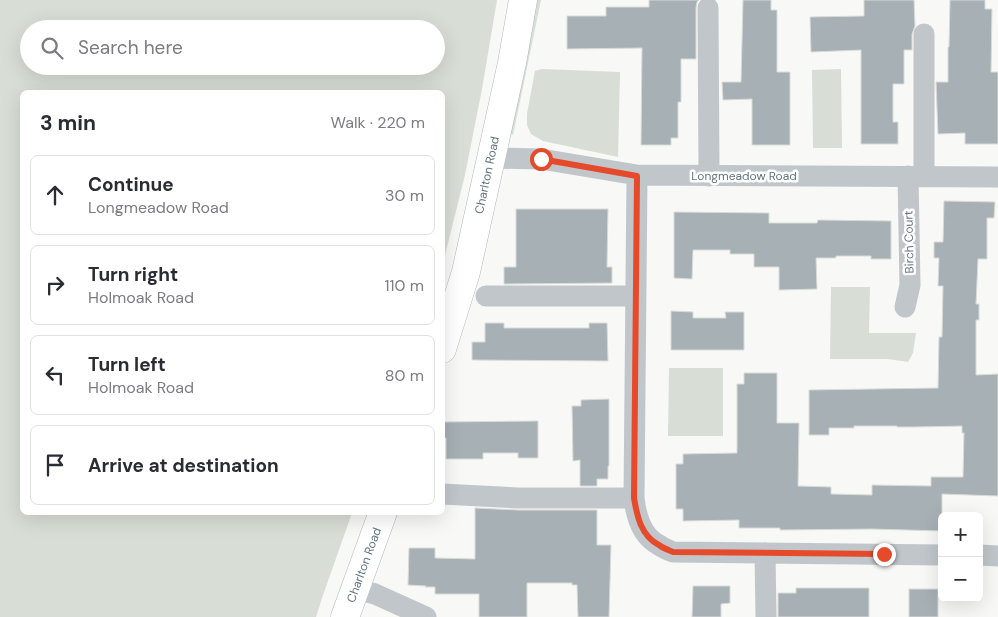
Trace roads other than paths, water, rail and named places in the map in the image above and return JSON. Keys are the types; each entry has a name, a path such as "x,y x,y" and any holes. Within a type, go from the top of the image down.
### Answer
{"street":[{"name":"Charlton Road","path":"445,339 466,272 524,0"},
{"path":"708,8 709,176"},
{"name":"Birch Court","path":"905,307 910,286 924,34"},
{"name":"Longmeadow Road","path":"491,158 541,159 637,176 998,177"},
{"path":"637,176 634,498 636,515 644,532 657,545 673,552 938,555"},
{"path":"486,296 636,296"},
{"path":"445,494 518,498 634,498"},
{"name":"Charlton Road","path":"345,617 382,515"},
{"path":"765,553 766,617"},
{"path":"983,555 998,556"},
{"path":"356,589 375,594 426,617"}]}
